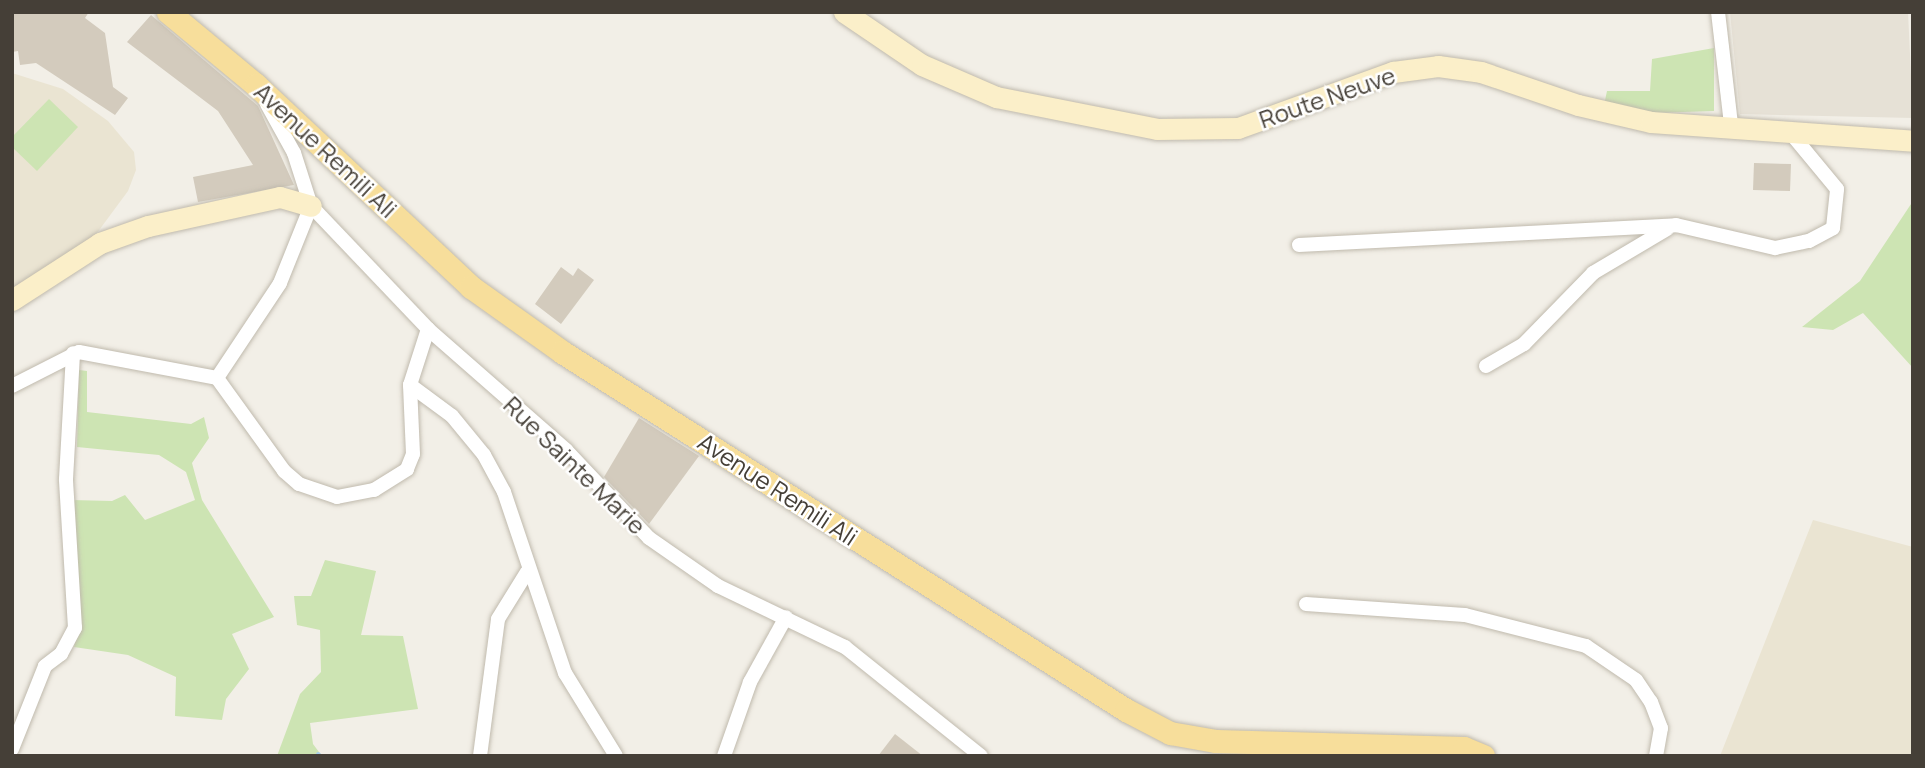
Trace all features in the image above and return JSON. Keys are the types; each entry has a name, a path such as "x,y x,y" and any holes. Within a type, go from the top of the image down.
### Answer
{"main road":[{"name":"Avenue Remili Ali","path":"168,12 257,85 471,287 562,352 1126,710 1170,733 1216,741 1469,753"},
{"name":"Route Neuve","path":"844,12 922,65 996,97 1157,129 1238,128 1393,72 1438,66 1481,72 1578,106 1650,122 1731,125 1913,141"},
{"path":"12,300 100,243 148,226 279,197 311,206"}],"street":[{"path":"1718,12 1731,125"},
{"name":"Rue Sainte Marie","path":"257,85 294,153 311,206 428,329 566,450 649,538 718,586 786,617 893,681 981,756"},
{"path":"1299,245 1676,225 1775,248 1833,228 1837,189 1789,131"},
{"path":"217,378 280,283 311,206"},
{"path":"1486,366 1524,344 1593,273 1676,225"},
{"path":"12,387 73,353 217,378 284,471 299,484 337,497 374,490 407,469 413,454 410,385 428,329"},
{"path":"12,749 46,666 61,654 75,628 66,504 73,353"},
{"path":"410,385 452,416 484,455 504,492 527,572 565,673 616,756"},
{"path":"480,756 498,619 527,572"},
{"path":"1306,604 1465,615 1586,646 1636,680 1651,702 1661,728 1656,756"},
{"path":"724,756 750,682 786,617"}],"shaded area":[{"path":"1730,12 1908,12 1913,118 1740,114"},
{"path":"12,73 63,89 108,121 134,152 136,170 128,191 80,256 12,300"},
{"path":"1813,520 1913,547 1913,756 1720,756"}],"green space":[{"path":"1714,48 1714,111 1652,113 1604,105 1607,91 1650,91 1652,59"},
{"path":"49,99 78,127 37,171 12,147 12,137"},
{"path":"1913,201 1913,368 1863,313 1833,330 1802,327 1860,281"},
{"path":"79,370 87,371 87,412 191,424 204,417 209,438 192,463 202,500 274,617 232,634 249,669 226,699 222,720 175,716 176,677 128,655 74,647 80,619 71,500 112,501 125,495 145,520 195,500 186,472 159,455 77,447"},
{"path":"325,560 376,571 361,635 403,636 418,709 310,723 313,744 322,756 277,756 300,694 321,672 320,630 297,625 294,596 311,596"}],"building":[{"path":"12,12 89,12 85,18 105,33 113,87 128,98 115,115 36,63 20,65 18,51 12,52"},
{"path":"151,15 258,106 294,185 198,202 193,177 253,165 218,111 127,42"},
{"path":"1754,163 1791,164 1790,191 1753,190"},
{"path":"561,267 573,276 578,268 594,280 561,324 535,304"},
{"path":"639,418 699,456 649,524 604,477"},
{"path":"895,734 923,756 878,756"}]}
